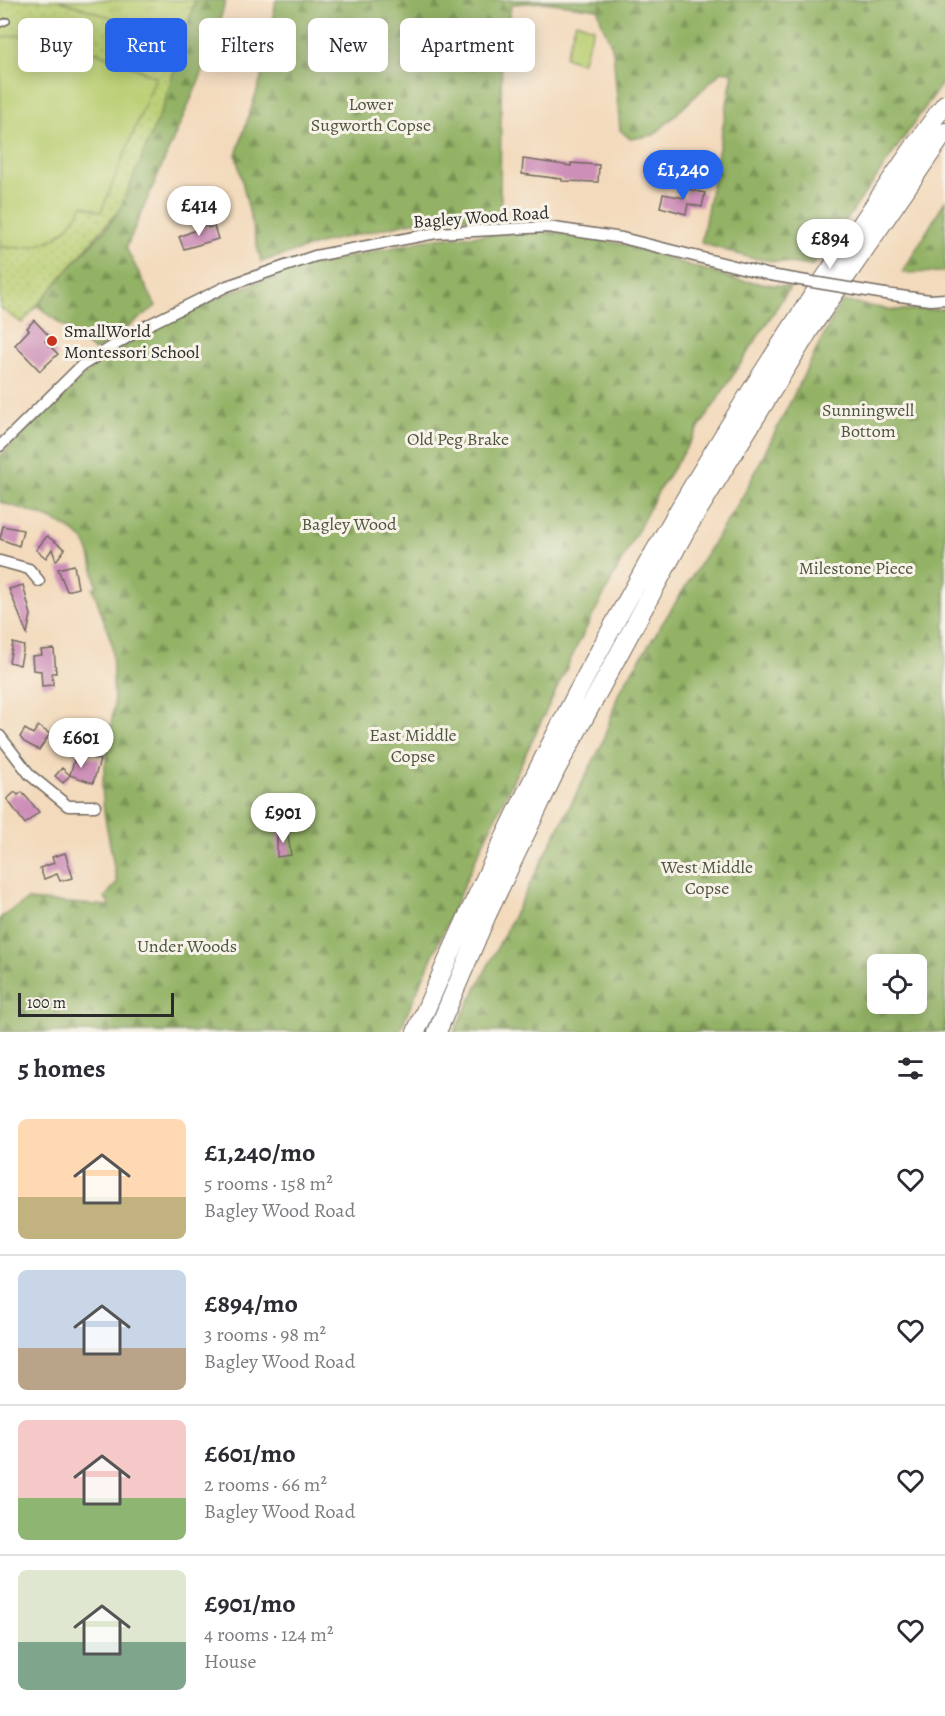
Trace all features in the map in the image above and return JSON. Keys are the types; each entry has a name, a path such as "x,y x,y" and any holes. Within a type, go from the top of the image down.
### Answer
{"highway":[{"path":"416,1032 469,909 541,759 668,523 796,319 945,104"},
{"path":"436,1032 486,917 557,768 686,530 810,329 945,132"}],"street":[{"name":"Bagley Wood Road","path":"0,446 81,366 144,327 227,286 315,256 436,233 547,227 622,238 770,274 885,294 930,300 945,299"},
{"path":"0,561 29,568 39,576"},
{"path":"0,736 30,775 68,806 95,806"}],"lane":[{"path":"0,24 7,21"}],"green space":[{"path":"0,0 58,0 113,18 105,18 105,72 174,72 164,104 120,209 22,323 0,308"},
{"path":"58,0 195,0 187,27 187,18 113,18"},
{"path":"195,0 226,0 220,18 199,18 199,72 203,72 126,248 156,306 95,351 38,306 46,293 105,230 120,209 164,104 174,72 187,72 187,27"},
{"name":"Lower Sugworth Copse","path":"276,0 945,0 945,79 833,239 811,266 751,258 701,243 733,73 722,71 654,135 630,139 620,130 613,51 598,9 544,2 512,4 508,18 400,18 400,72 502,72 500,190 503,216 421,220 329,241 261,262 236,155 262,72 296,72 296,18 273,18"},
{"path":"576,22 594,28 582,63 565,57"},
{"path":"18,35 18,72 93,72 93,51 105,56 105,72 144,72 156,77 101,212 83,205 58,235 39,245 27,247 0,247 0,38"},
{"path":"945,201 945,272 902,273"},
{"name":"Bagley Wood","path":"548,231 622,244 737,280 790,287 659,490 579,642 475,860 399,1032 0,1032 0,918 27,900 110,906 105,897 117,883 104,812 102,786 114,707 112,644 93,588 97,587 90,554 85,542 64,525 0,502 0,456 99,361 185,310 289,270 436,238"},
{"path":"841,301 893,310 945,309 945,1032 454,1032 602,744 619,692 744,494"}],"building":[{"path":"523,159 571,166 571,163 599,165 598,182 562,181 562,179 522,174"},
{"path":"687,189 705,193 702,207 688,204 686,214 660,207 663,194 685,198"},
{"path":"207,225 208,228 214,226 218,239 184,249 179,237"},
{"path":"34,320 50,337 45,341 58,354 40,371 15,345 29,330 27,328"},
{"path":"3,526 23,530 19,546 0,539"},
{"path":"47,536 65,549 56,561 52,549 46,558 36,550"},
{"path":"74,565 78,588 67,591 58,569"},
{"path":"23,585 31,615 27,634 9,589"},
{"path":"13,643 24,646 20,665 9,662"},
{"path":"54,649 56,673 52,673 53,685 42,686 41,671 33,670 32,656 42,655 41,650"},
{"path":"38,726 50,734 39,750 24,742 20,737 25,729 33,734"},
{"path":"76,754 100,760 93,783 70,775"},
{"path":"62,768 70,775 63,783 55,776"},
{"path":"15,792 18,795 22,792 39,812 25,824 7,799"},
{"path":"287,830 291,855 277,857 277,831"},
{"path":"65,853 73,878 60,881 57,874 44,879 40,868 54,863 52,857"}],"place":[{"name":"SmallWorld Montessori School","path":"52,341"}],"park label":[{"name":"Sunningwell Bottom","path":"868,420"},
{"name":"Old Peg Brake","path":"458,439"},
{"name":"Milestone Piece","path":"856,568"},
{"name":"East Middle Copse","path":"413,745"},
{"name":"West Middle Copse","path":"707,877"},
{"name":"Under Woods","path":"187,946"}]}
